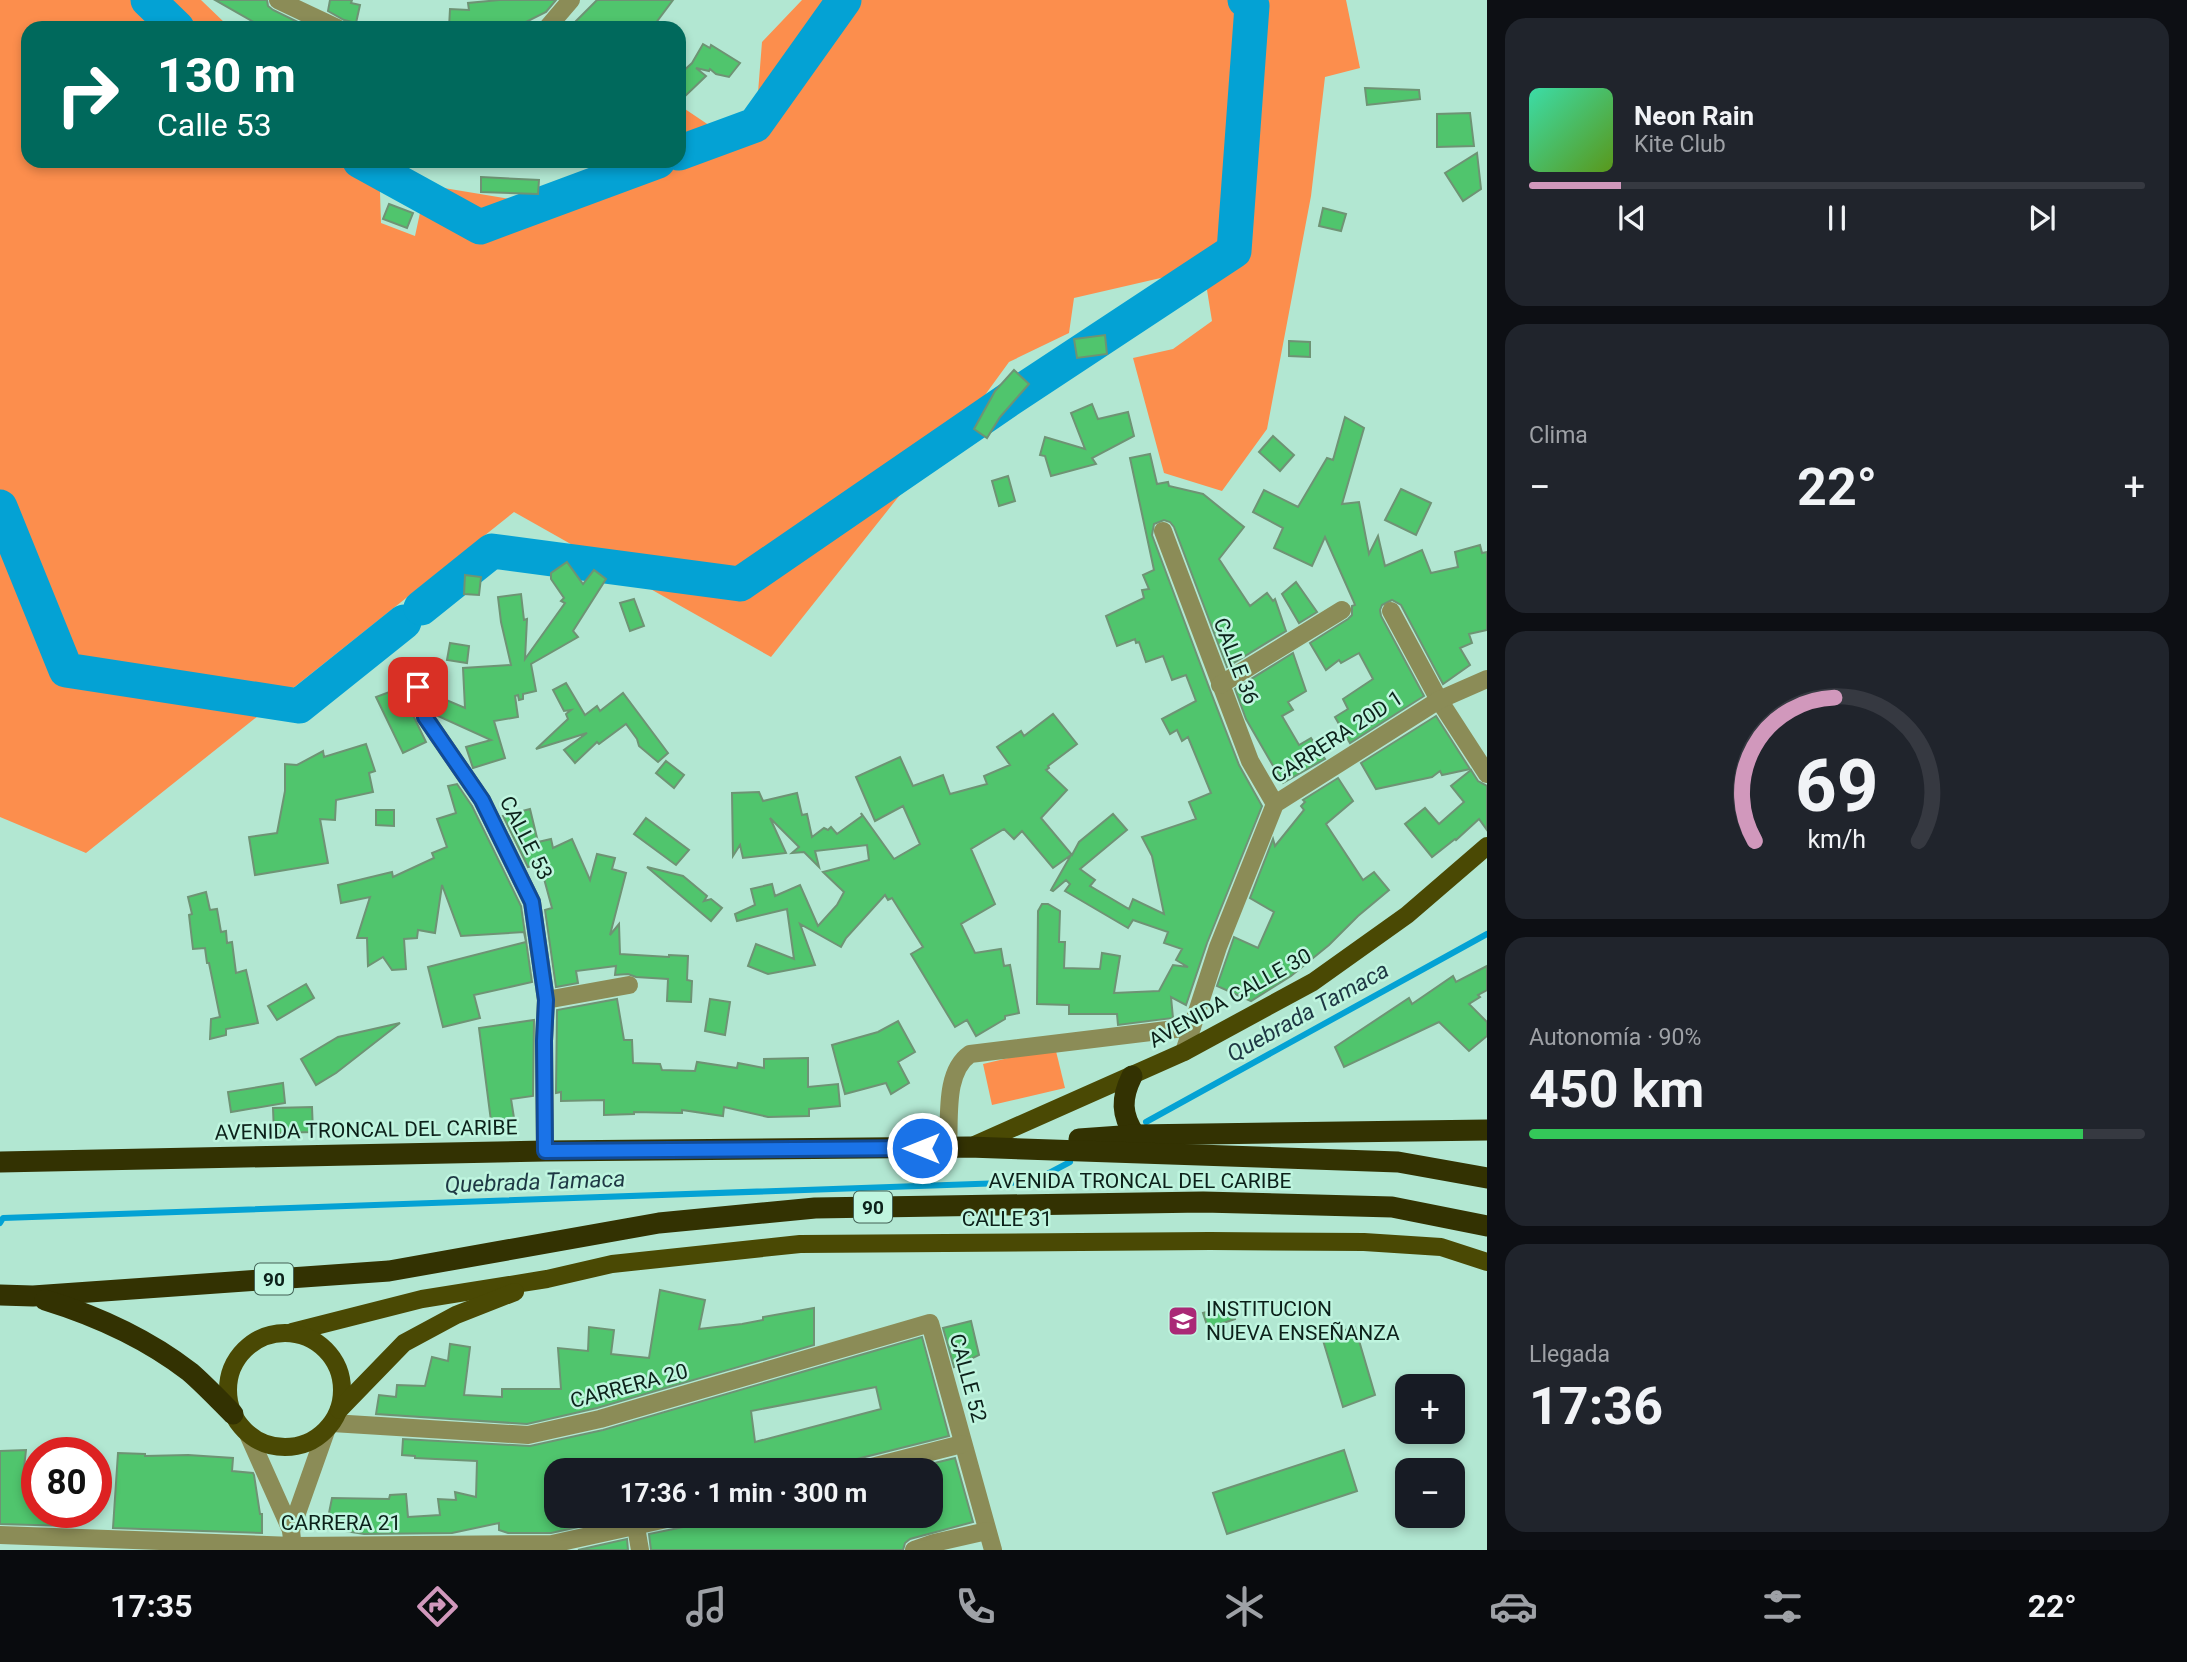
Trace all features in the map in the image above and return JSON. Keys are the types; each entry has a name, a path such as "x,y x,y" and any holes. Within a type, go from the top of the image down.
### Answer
{"highway":[{"path":"1132,1076 1123,1100 1128,1125 1135,1135"},
{"path":"959,1147 1135,1135 1481,1128"},
{"name":"AVENIDA TRONCAL DEL CARIBE","path":"0,1162 545,1151 959,1147 1398,1162 1487,1178"},
{"name":"AVENIDA TRONCAL DEL CARIBE","path":"0,1295 33,1296 389,1270 659,1223 815,1208 1203,1202 1392,1207 1487,1226"},
{"path":"33,1296 89,1314 142,1339 190,1373 233,1414"}],"main road":[{"name":"AVENIDA CALLE 30","path":"959,1147 1184,1052 1314,982 1407,915 1487,846"},
{"name":"CALLE 31","path":"548,1279 612,1264 812,1244 1364,1242 1441,1247 1487,1263"},
{"path":"548,1279 456,1315 404,1343 312,1441 279,1447 262,1443 248,1434 233,1414 228,1384 232,1369 249,1345 262,1337 422,1299 548,1279"},
{"path":"292,1332 308,1337 323,1347 334,1360 341,1376 342,1394 332,1421"}],"street":[{"path":"278,0 322,21"},
{"path":"553,21 571,0"},
{"name":"CALLE 36","path":"1163,531 1250,761 1275,804"},
{"path":"1220,685 1342,610"},
{"path":"1391,611 1439,700 1487,774"},
{"name":"CARRERA 20D 1","path":"1184,1052 1219,947 1275,804 1439,700 1487,679"},
{"name":"CALLE 53","path":"418,687 425,717 482,800 532,902 546,1000 545,1151"},
{"path":"546,1000 629,985"},
{"path":"959,1147 951,1093 957,1067 971,1054 1192,1027"},
{"name":"CARRERA 20","path":"332,1421 528,1435 600,1419 930,1322"},
{"name":"CALLE 52","path":"930,1322 993,1550"},
{"path":"292,1542 332,1421"},
{"path":"248,1434 292,1542"},
{"path":"907,1458 962,1444"},
{"name":"CARRERA 21","path":"0,1535 292,1542 552,1544 631,1528"},
{"path":"636,1528 640,1550"},
{"path":"914,1550 987,1531"}],"shaded area":[{"path":"0,0 201,0 223,21 21,21 21,168 379,168 381,223 415,236 426,185 510,199 609,178 610,168 686,168 686,110 737,144 756,118 762,42 802,0 1346,0 1360,68 1325,77 1311,196 1267,429 1222,491 1164,473 1133,358 1173,349 1212,321 1207,290 1165,277 1074,298 1069,333 1009,362 977,406 932,439 923,466 771,657 514,512 86,853 0,817"},
{"path":"1055,1047 1065,1088 992,1105 983,1064"}],"building":[{"path":"215,0 267,0 268,6 273,10 296,21 252,21"},
{"path":"330,0 352,0 351,3 360,5 356,21 344,20 328,11"},
{"path":"556,0 546,12 528,21 449,21 450,9 469,10 468,3"},
{"path":"597,0 673,0 657,21 576,21"},
{"path":"703,44 710,48 711,45 740,63 729,77 716,74 710,69 696,68 706,76 686,95 686,69"},
{"path":"1365,88 1419,90 1420,99 1367,105"},
{"path":"1470,113 1474,146 1437,147 1437,114"},
{"path":"1477,153 1481,189 1463,201 1445,173"},
{"path":"481,177 539,180 538,194 481,192"},
{"path":"389,204 413,213 407,228 383,219"},
{"path":"1323,208 1346,214 1341,231 1319,226"},
{"path":"1105,335 1107,354 1077,358 1074,339"},
{"path":"1289,341 1310,342 1310,357 1289,356"},
{"path":"1014,370 1029,384 1000,417 987,438 974,429 995,391"},
{"path":"1092,404 1098,419 1128,412 1134,436 1092,458 1096,464 1051,476 1045,456 1040,455 1045,437 1085,449 1071,413"},
{"path":"1345,417 1364,428 1342,504 1359,502 1369,554 1378,536 1385,566 1422,550 1431,573 1458,567 1455,552 1480,545 1482,553 1487,552 1487,630 1469,634 1472,643 1460,648 1470,665 1443,684 1401,605 1392,600 1382,605 1381,616 1424,696 1350,743 1335,717 1348,709 1343,699 1373,679 1359,653 1341,663 1339,660 1326,670 1310,643 1352,615 1352,606 1355,605 1353,600 1325,537 1312,566 1274,548 1283,528 1253,512 1264,490 1298,507 1327,458 1333,460"},
{"path":"1273,436 1294,455 1280,471 1259,452"},
{"path":"1150,454 1157,484 1168,482 1169,486 1203,494 1244,527 1219,559 1250,606 1267,593 1273,601 1275,599 1286,631 1227,667 1174,527 1164,520 1154,524 1152,535 1210,690 1239,765 1262,806 1207,943 1186,1005 1171,997 1173,1018 1118,1025 1117,1014 1069,1014 1069,1005 1037,1004 1038,911 1042,904 1048,904 1060,911 1059,942 1065,942 1064,968 1100,969 1102,953 1120,956 1114,993 1159,991 1173,965 1188,967 1176,960 1182,949 1164,943 1168,932 1133,920 1128,928 1065,891 1070,884 1066,880 1051,890 1071,855 1053,868 1022,831 1014,839 1004,829 971,849 995,904 961,924 975,953 1001,949 1004,966 1010,965 1019,1013 1005,1016 1005,1019 976,1036 967,1020 955,1027 911,954 923,947 892,898 888,900 885,895 841,947 800,924 815,965 768,974 748,966 756,944 794,959 787,909 737,921 735,914 755,905 751,889 772,884 775,896 800,885 818,926 837,905 844,892 823,872 869,860 867,845 815,851 819,867 804,852 792,853 799,847 770,818 786,853 743,858 740,845 733,856 732,793 759,792 763,801 797,793 802,815 807,814 812,837 824,828 828,830 831,827 837,834 862,816 861,813 894,859 920,844 903,806 875,821 856,777 900,757 913,786 943,775 950,794 987,784 984,776 1010,765 997,747 1021,731 1024,736 1053,714 1077,744 1046,770 1067,790 1041,818 1072,855 1079,842 1113,814 1127,830 1080,869 1095,880 1090,886 1129,909 1133,899 1164,914 1152,856 1142,837 1196,819 1189,802 1211,793 1188,737 1182,741 1177,730 1170,734 1162,719 1196,701 1186,675 1172,680 1163,656 1146,662 1139,642 1136,643 1135,639 1117,646 1106,616 1144,598 1142,590 1149,589 1143,575 1154,570 1130,458"},
{"path":"1008,476 1015,501 999,506 992,481"},
{"path":"1401,489 1431,503 1416,535 1385,520"},
{"path":"567,562 583,584 594,570 606,579 573,631 578,637 531,664 536,691 523,694 523,699 519,700 518,695 515,696 518,717 494,721 505,758 473,768 466,747 491,740 438,716 433,703 437,696 465,708 463,668 511,665 498,597 521,594 524,620 527,619 525,659 565,603 561,601 564,598 551,579 551,573"},
{"path":"465,575 481,577 479,595 464,594"},
{"path":"1296,582 1317,612 1299,623 1282,594"},
{"path":"634,599 644,626 630,631 620,603"},
{"path":"450,643 469,646 467,663 447,660"},
{"path":"1293,653 1306,691 1288,702 1293,710 1282,716 1299,745 1311,738 1325,759 1283,783 1246,719 1235,689"},
{"path":"566,683 585,715 597,706 600,711 623,693 668,753 658,762 639,746 626,724 599,744 597,742 575,763 564,750 587,733 536,749 568,719 566,714 571,710 564,711 553,690"},
{"path":"400,688 426,742 403,753 376,697"},
{"path":"1436,716 1470,769 1442,775 1440,771 1432,777 1376,789 1361,763"},
{"path":"366,744 375,771 369,773 373,792 336,800 335,820 320,819 328,863 255,875 249,837 277,833 285,791 285,764 297,765 323,751 324,757"},
{"path":"666,761 684,775 674,788 656,773"},
{"path":"1471,770 1478,781 1487,786 1487,830 1479,819 1432,857 1405,824 1425,808 1439,824 1464,802 1451,786"},
{"path":"1338,778 1353,801 1326,824 1363,880 1374,872 1389,890 1291,976 1251,1001 1217,986 1234,937 1258,948 1274,912 1250,898 1273,839 1275,846 1304,810 1301,806 1305,802 1303,800"},
{"path":"457,784 472,806 521,906 532,982 474,995 480,1018 443,1027 428,967 526,942 524,932 461,936 442,885 435,933 418,930 417,938 404,939 406,969 392,970 383,957 368,966 367,938 357,938 370,897 341,903 338,885 392,872 393,877 434,858 432,853 447,847 437,819 456,813 448,786"},
{"path":"530,809 538,842 551,839 553,848 572,839 590,880 597,854 615,858 612,869 626,873 610,935 619,924 620,954 688,956 687,980 692,981 691,1002 667,1001 668,979 615,975 616,966 576,971 578,983 556,987 545,910 552,908 540,864 528,867 503,816"},
{"path":"376,810 394,810 394,826 376,825"},
{"path":"646,818 689,850 676,865 634,834"},
{"path":"647,867 683,876 707,896 704,901 711,899 722,908 711,921"},
{"path":"206,892 210,910 217,909 221,932 226,931 227,943 232,942 236,973 246,970 258,1023 226,1029 226,1035 210,1039 211,1019 220,1017 205,948 193,949 189,915 192,914 188,897"},
{"path":"1487,966 1487,990 1469,1004 1487,1022 1487,1036 1469,1051 1439,1022 1344,1067 1335,1047 1409,998 1412,1004 1453,976 1456,982"},
{"path":"306,984 314,998 277,1020 268,1006"},
{"path":"617,999 624,1040 632,1040 633,1063 660,1064 662,1070 695,1071 697,1062 737,1068 738,1063 764,1068 764,1059 808,1058 808,1087 838,1084 840,1106 809,1109 809,1116 768,1117 724,1107 723,1116 682,1110 682,1113 634,1112 604,1115 604,1100 561,1101 561,1092 556,1093 557,1010"},
{"path":"710,999 730,1002 725,1035 705,1031"},
{"path":"534,1020 533,1096 511,1099 514,1118 491,1121 479,1028"},
{"path":"898,1021 915,1052 898,1062 909,1083 891,1094 886,1083 845,1094 832,1045 878,1032"},
{"path":"400,1023 336,1073 316,1085 301,1059 338,1037"},
{"path":"283,1083 285,1103 231,1112 228,1092"},
{"path":"312,1107 313,1132 274,1133 273,1108"},
{"path":"660,1290 705,1300 699,1329 742,1324 763,1320 763,1317 814,1308 814,1345 597,1408 527,1424 376,1414 379,1395 396,1397 397,1385 425,1386 432,1357 448,1361 450,1344 470,1347 464,1395 502,1397 502,1389 561,1389 558,1348 588,1351 589,1327 614,1330 611,1354 649,1358"},
{"path":"1231,1305 1235,1319 1208,1328 1203,1313"},
{"path":"971,1321 979,1355 954,1367 943,1328"},
{"path":"1355,1327 1375,1395 1343,1407 1322,1337"},
{"path":"922,1337 949,1436 861,1458 544,1458 544,1528 574,1528 551,1533 508,1533 499,1530 499,1523 452,1533 364,1534 326,1528 332,1498 389,1499 390,1495 406,1494 408,1517 440,1515 438,1499 456,1500 455,1492 476,1497 477,1461 402,1455 403,1439 530,1446 603,1430","holes":["876,1387 881,1409 755,1442 751,1411"]},
{"path":"21,1450 21,1525 0,1524 0,1451"},
{"path":"1344,1450 1357,1491 1227,1534 1213,1493"},
{"path":"118,1453 233,1458 232,1471 254,1475 262,1514 262,1533 113,1528"},
{"path":"955,1458 973,1522 910,1539 903,1550 651,1550 649,1534 678,1528 943,1528 943,1461"},
{"path":"627,1539 628,1550 578,1550"}],"waterway":[{"path":"148,0 170,21"},
{"path":"686,150 755,125 844,0"},
{"path":"421,608 492,551 740,584 1011,398 1234,251 1252,6 1245,0"},
{"path":"373,168 480,227 639,168"},
{"path":"0,507 66,670 299,706 404,622"},
{"name":"Quebrada Tamaca","path":"1146,1122 1487,934"},
{"name":"Quebrada Tamaca","path":"0,1223 3,1218 1032,1182 1070,1162"}],"place":[{"name":"INSTITUCION NUEVA ENSEÑANZA","path":"1183,1321"}],"route":[{"path":"418,687 425,717 482,800 532,902 546,1000 545,1151 922,1148"}]}
